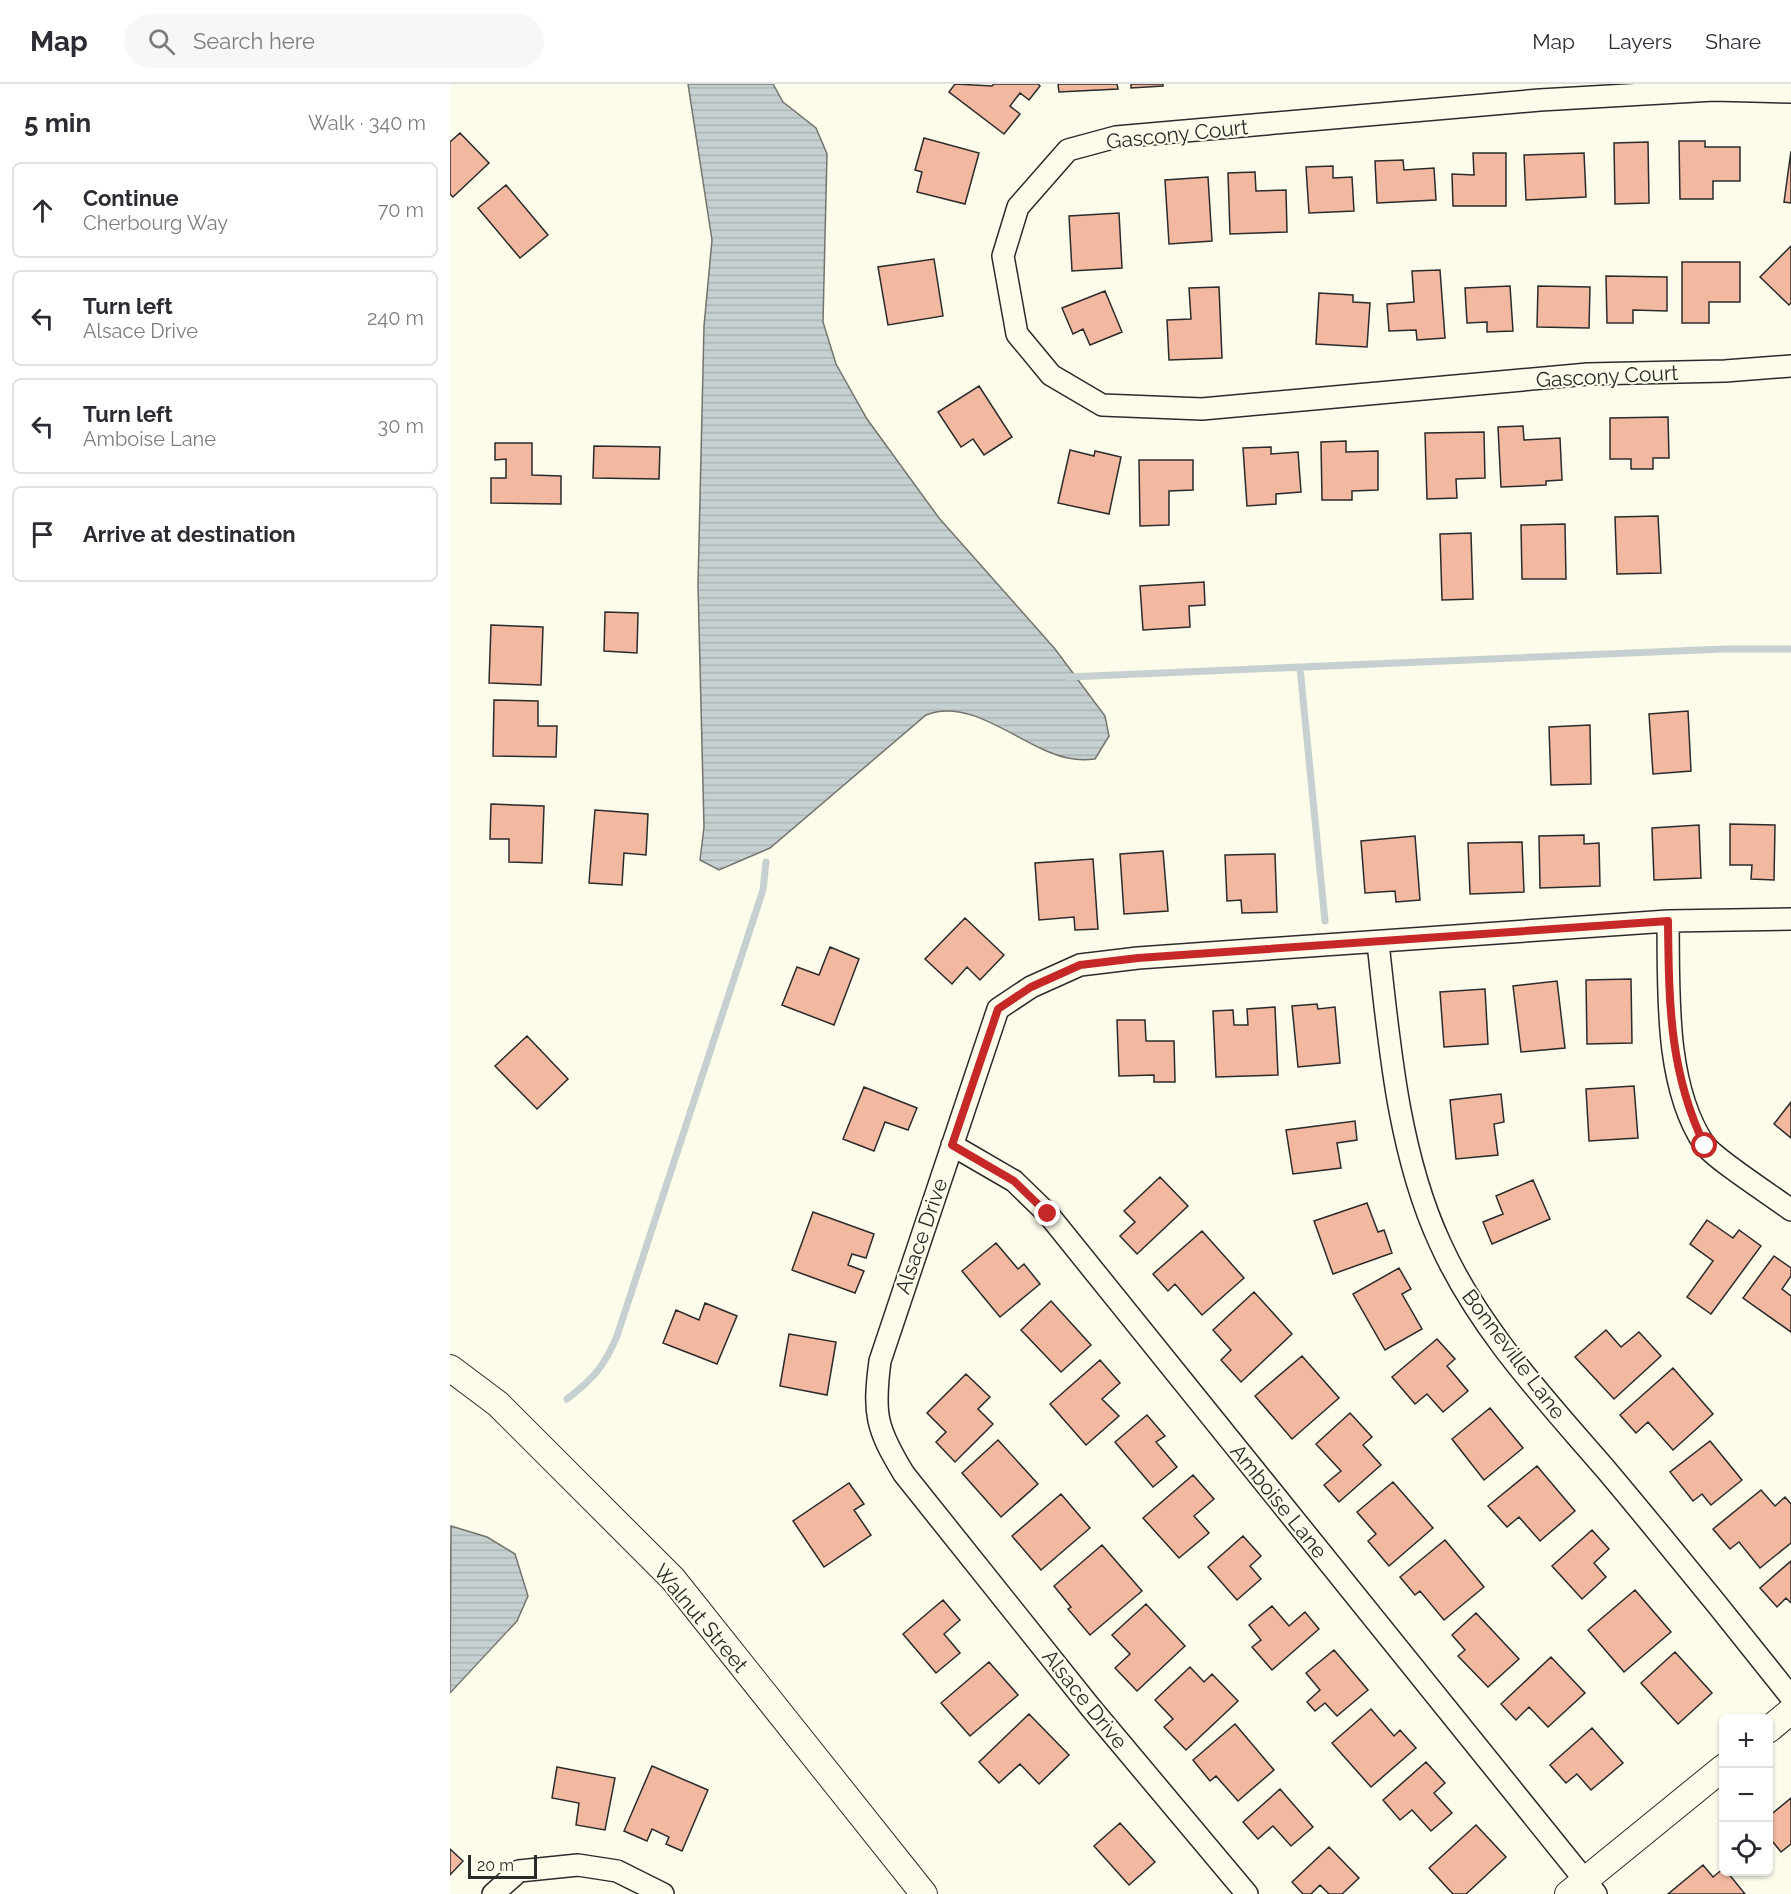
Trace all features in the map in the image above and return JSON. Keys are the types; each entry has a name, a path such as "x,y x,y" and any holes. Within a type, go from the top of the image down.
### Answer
{"street":[{"name":"Gascony Court","path":"1791,92 1714,90 1540,100 1116,137 1068,150 1018,207 1003,256 1017,334 1051,375 1101,405 1200,409 1588,374 1725,371 1791,366"},
{"name":"Alsace Drive","path":"1247,1894 1091,1708 912,1483 883,1439 875,1398 880,1361 998,1009 1031,987 1080,965 1138,958 1668,921 1791,919"},
{"path":"1668,921 1669,1012 1679,1079 1689,1114 1705,1146 1791,1210"},
{"name":"Bonneville Lane","path":"1378,943 1409,1160 1439,1243 1474,1306 1534,1384 1680,1558 1791,1697"},
{"name":"Amboise Lane","path":"952,1145 1014,1181 1048,1214 1583,1889"},
{"name":"Walnut Street","path":"450,1368 498,1404 673,1579 924,1894"},
{"path":"1773,1726 1791,1712"},
{"path":"1583,1889 1723,1768"},
{"path":"493,1894 519,1871 578,1865 617,1871 663,1894"}],"shaded area":[{"path":"688,84 773,84 783,102 816,128 827,154 823,322 836,364 867,419 939,518 1055,649 1105,716 1109,736 1095,759 1075,759 1051,753 998,726 962,712 944,711 926,715 770,848 719,870 700,860 704,827 698,585 704,326 712,240"},
{"path":"451,1526 487,1537 515,1554 528,1596 517,1621 450,1693"}],"building":[{"path":"955,84 992,86 994,84 1038,84 1040,86 1029,100 1020,93 1010,106 1020,114 1004,134 949,92"},
{"path":"1058,84 1117,84 1118,89 1059,92"},
{"path":"1131,84 1163,84 1163,86 1131,88"},
{"path":"460,133 489,163 453,197 450,194 450,142"},
{"path":"924,138 979,153 965,204 917,192 922,172 915,170"},
{"path":"1679,141 1705,141 1705,147 1740,147 1740,181 1713,181 1713,199 1680,199"},
{"path":"1648,142 1649,203 1615,204 1614,143"},
{"path":"1791,151 1791,203 1784,202"},
{"path":"1473,153 1506,153 1506,206 1453,206 1452,174 1474,175"},
{"path":"1584,153 1586,197 1526,200 1524,155"},
{"path":"1403,160 1404,170 1434,168 1436,200 1377,203 1375,161"},
{"path":"1333,166 1333,178 1352,177 1354,211 1309,213 1306,167"},
{"path":"1255,172 1256,191 1286,190 1287,232 1230,234 1228,173"},
{"path":"1208,177 1212,241 1169,244 1165,180"},
{"path":"506,185 548,235 520,258 478,208"},
{"path":"1119,213 1122,268 1072,271 1069,216"},
{"path":"1791,246 1791,303 1789,305 1760,277"},
{"path":"934,259 943,316 888,325 878,267"},
{"path":"1682,262 1740,262 1740,302 1709,302 1709,323 1682,323"},
{"path":"1440,270 1445,338 1417,340 1416,330 1389,331 1387,304 1414,302 1412,271"},
{"path":"1606,276 1667,277 1667,311 1633,310 1633,323 1607,323"},
{"path":"1510,286 1513,331 1487,332 1487,322 1467,323 1465,288"},
{"path":"1538,286 1590,287 1589,328 1537,327"},
{"path":"1219,287 1222,358 1169,360 1167,320 1191,319 1189,288"},
{"path":"1105,291 1122,332 1090,345 1083,329 1073,334 1062,308"},
{"path":"1319,293 1353,295 1353,302 1370,303 1367,347 1316,344"},
{"path":"979,386 1012,437 984,455 973,439 961,447 938,412"},
{"path":"1668,417 1669,458 1653,458 1653,469 1631,469 1631,459 1610,459 1610,418"},
{"path":"1523,426 1524,440 1560,438 1562,480 1546,481 1546,485 1501,487 1498,427"},
{"path":"1484,432 1485,478 1456,479 1457,498 1427,499 1425,433"},
{"path":"1346,441 1346,452 1378,451 1378,490 1352,491 1352,500 1322,500 1321,442"},
{"path":"495,443 532,443 532,475 561,476 561,504 491,503 491,478 506,478 506,459 495,460"},
{"path":"594,446 660,447 659,479 593,478"},
{"path":"1271,447 1271,454 1298,452 1301,492 1276,494 1276,504 1247,506 1243,448"},
{"path":"1070,450 1094,456 1095,451 1121,457 1109,514 1058,503"},
{"path":"1139,460 1193,460 1193,490 1169,491 1169,525 1140,526"},
{"path":"1658,516 1661,573 1617,574 1615,517"},
{"path":"1565,524 1566,579 1522,579 1521,525"},
{"path":"1471,533 1473,599 1442,600 1440,534"},
{"path":"1204,582 1205,605 1189,606 1190,627 1143,630 1140,586"},
{"path":"605,612 638,613 637,653 604,651"},
{"path":"491,625 543,627 541,685 489,683"},
{"path":"494,700 538,701 538,726 557,726 556,757 493,756"},
{"path":"1688,711 1691,771 1653,774 1649,714"},
{"path":"1590,725 1591,784 1551,785 1549,727"},
{"path":"491,804 544,806 542,863 509,862 509,839 490,839"},
{"path":"595,810 648,814 646,855 624,853 622,885 589,883"},
{"path":"1730,824 1775,825 1774,880 1751,879 1752,865 1730,865"},
{"path":"1699,825 1701,878 1654,880 1652,828"},
{"path":"1584,835 1584,844 1599,843 1600,886 1540,888 1539,836"},
{"path":"1415,836 1420,900 1396,902 1395,891 1365,893 1361,841"},
{"path":"1522,842 1524,892 1470,894 1468,843"},
{"path":"1163,851 1168,911 1124,914 1120,854"},
{"path":"1275,854 1277,912 1242,913 1241,900 1227,901 1225,855"},
{"path":"1093,859 1098,929 1075,930 1074,917 1039,920 1035,863"},
{"path":"965,918 1004,955 980,980 967,967 952,984 925,959"},
{"path":"830,947 859,959 834,1025 782,1005 797,967 819,975"},
{"path":"1631,979 1632,1043 1587,1044 1586,980"},
{"path":"1557,981 1565,1048 1521,1052 1513,986"},
{"path":"1485,989 1488,1044 1444,1047 1440,992"},
{"path":"1317,1004 1318,1009 1335,1007 1340,1063 1298,1067 1292,1006"},
{"path":"1275,1007 1278,1075 1216,1077 1213,1011 1233,1010 1234,1025 1248,1025 1247,1009"},
{"path":"1117,1020 1145,1020 1146,1041 1174,1041 1175,1082 1154,1082 1154,1075 1119,1076"},
{"path":"527,1036 568,1079 537,1109 495,1066"},
{"path":"1634,1086 1638,1138 1589,1141 1586,1089"},
{"path":"864,1087 917,1108 908,1130 885,1122 874,1151 843,1139"},
{"path":"1501,1094 1504,1122 1494,1124 1498,1155 1456,1159 1450,1100"},
{"path":"1791,1102 1791,1138 1774,1124"},
{"path":"1355,1121 1357,1140 1337,1143 1341,1168 1293,1174 1286,1130"},
{"path":"1160,1177 1188,1206 1137,1254 1120,1236 1135,1222 1124,1211"},
{"path":"1533,1180 1550,1219 1492,1244 1483,1222 1503,1214 1496,1196"},
{"path":"1367,1203 1378,1232 1384,1230 1392,1253 1333,1274 1314,1221"},
{"path":"813,1212 874,1234 866,1258 852,1254 848,1265 864,1271 855,1293 792,1270"},
{"path":"1707,1220 1733,1238 1739,1230 1761,1246 1711,1314 1687,1297 1713,1261 1690,1244"},
{"path":"1202,1231 1244,1278 1202,1315 1175,1284 1168,1291 1153,1274"},
{"path":"996,1243 1018,1269 1024,1264 1040,1284 1000,1317 962,1271"},
{"path":"1774,1256 1791,1268 1791,1276 1782,1289 1791,1296 1791,1332 1743,1298"},
{"path":"1399,1268 1411,1289 1402,1294 1422,1329 1385,1350 1353,1294"},
{"path":"1254,1292 1292,1334 1241,1382 1221,1360 1231,1350 1213,1330"},
{"path":"1051,1301 1091,1345 1061,1372 1021,1330"},
{"path":"705,1303 737,1316 717,1364 663,1343 676,1310 699,1320"},
{"path":"1606,1330 1621,1347 1639,1332 1661,1356 1614,1399 1575,1357"},
{"path":"789,1334 836,1342 827,1395 780,1386"},
{"path":"1437,1339 1455,1359 1447,1366 1468,1391 1443,1412 1427,1394 1415,1404 1392,1377"},
{"path":"1302,1356 1339,1398 1292,1439 1255,1396"},
{"path":"1100,1360 1120,1383 1102,1399 1119,1416 1086,1445 1050,1404"},
{"path":"1673,1368 1713,1414 1673,1450 1648,1422 1636,1433 1620,1415"},
{"path":"966,1374 990,1397 978,1409 993,1424 955,1462 936,1442 946,1432 927,1413"},
{"path":"1490,1408 1523,1448 1484,1480 1452,1439"},
{"path":"1350,1413 1372,1437 1363,1445 1381,1465 1339,1502 1324,1485 1341,1471 1316,1444"},
{"path":"1147,1415 1165,1436 1156,1442 1177,1467 1153,1487 1115,1442"},
{"path":"998,1440 1038,1484 1001,1517 962,1473"},
{"path":"1710,1441 1742,1480 1711,1505 1702,1494 1693,1501 1670,1472"},
{"path":"1537,1466 1575,1511 1540,1541 1519,1517 1507,1527 1488,1506"},
{"path":"1193,1475 1214,1499 1194,1516 1209,1533 1179,1558 1143,1518"},
{"path":"1393,1482 1433,1528 1389,1566 1368,1541 1376,1534 1357,1512"},
{"path":"849,1483 864,1504 854,1510 871,1535 824,1567 793,1521"},
{"path":"1761,1490 1775,1506 1785,1497 1791,1504 1791,1543 1760,1568 1739,1542 1730,1549 1713,1529"},
{"path":"1061,1494 1090,1528 1041,1570 1012,1536"},
{"path":"1592,1530 1609,1549 1594,1563 1606,1577 1582,1599 1552,1566"},
{"path":"1243,1536 1261,1556 1250,1566 1261,1579 1237,1600 1208,1567"},
{"path":"1445,1540 1484,1587 1444,1620 1420,1591 1415,1595 1400,1577"},
{"path":"1102,1545 1142,1591 1090,1635 1068,1609 1071,1607 1054,1586"},
{"path":"1791,1561 1791,1603 1786,1598 1777,1607 1760,1588"},
{"path":"1635,1590 1671,1632 1624,1672 1588,1630"},
{"path":"943,1600 960,1620 944,1634 960,1653 936,1673 903,1634"},
{"path":"1146,1604 1185,1646 1137,1691 1115,1668 1130,1654 1112,1635"},
{"path":"1272,1606 1289,1626 1305,1612 1319,1629 1272,1670 1252,1647 1261,1640 1249,1625"},
{"path":"1476,1613 1519,1659 1488,1687 1458,1656 1465,1650 1452,1635"},
{"path":"1334,1650 1368,1690 1337,1716 1325,1703 1315,1711 1307,1702 1320,1690 1306,1673"},
{"path":"1675,1652 1712,1693 1678,1724 1641,1683"},
{"path":"1551,1657 1585,1693 1548,1727 1529,1707 1516,1720 1501,1704"},
{"path":"989,1662 1018,1695 970,1736 941,1703"},
{"path":"1190,1667 1204,1682 1212,1674 1238,1701 1186,1750 1164,1727 1173,1719 1155,1700"},
{"path":"1371,1709 1394,1736 1400,1730 1416,1748 1371,1787 1332,1743"},
{"path":"1029,1714 1069,1755 1039,1784 1020,1764 999,1783 979,1762"},
{"path":"1235,1724 1274,1770 1238,1801 1216,1776 1210,1781 1193,1760"},
{"path":"1592,1728 1623,1763 1591,1790 1577,1774 1566,1783 1550,1765"},
{"path":"1426,1762 1445,1783 1434,1793 1452,1813 1431,1831 1412,1810 1400,1820 1383,1800"},
{"path":"652,1766 708,1790 682,1851 666,1844 669,1837 652,1829 647,1841 624,1831"},
{"path":"557,1767 615,1778 605,1830 576,1825 579,1803 552,1798"},
{"path":"1280,1789 1313,1827 1291,1846 1273,1826 1258,1839 1243,1822"},
{"path":"1791,1798 1791,1844 1781,1852 1773,1842 1773,1813"},
{"path":"1120,1823 1155,1862 1129,1885 1094,1846"},
{"path":"1476,1825 1506,1857 1466,1894 1453,1894 1429,1868"},
{"path":"1329,1847 1359,1878 1342,1894 1329,1894 1320,1885 1311,1894 1303,1894 1292,1882"},
{"path":"450,1849 463,1861 450,1875"},
{"path":"1703,1865 1713,1877 1719,1872 1719,1876 1730,1876 1745,1894 1668,1894"}],"waterway":[{"path":"1068,677 1724,649 1791,649"},
{"path":"1300,668 1325,921"},
{"path":"567,1399 597,1372 617,1336 763,890 766,862"}],"route":[{"path":"1048,1214 1014,1181 952,1145 988,1031 998,1009 1031,987 1080,965 1138,958 1668,921 1669,1012 1679,1079 1689,1114 1705,1146"}]}
